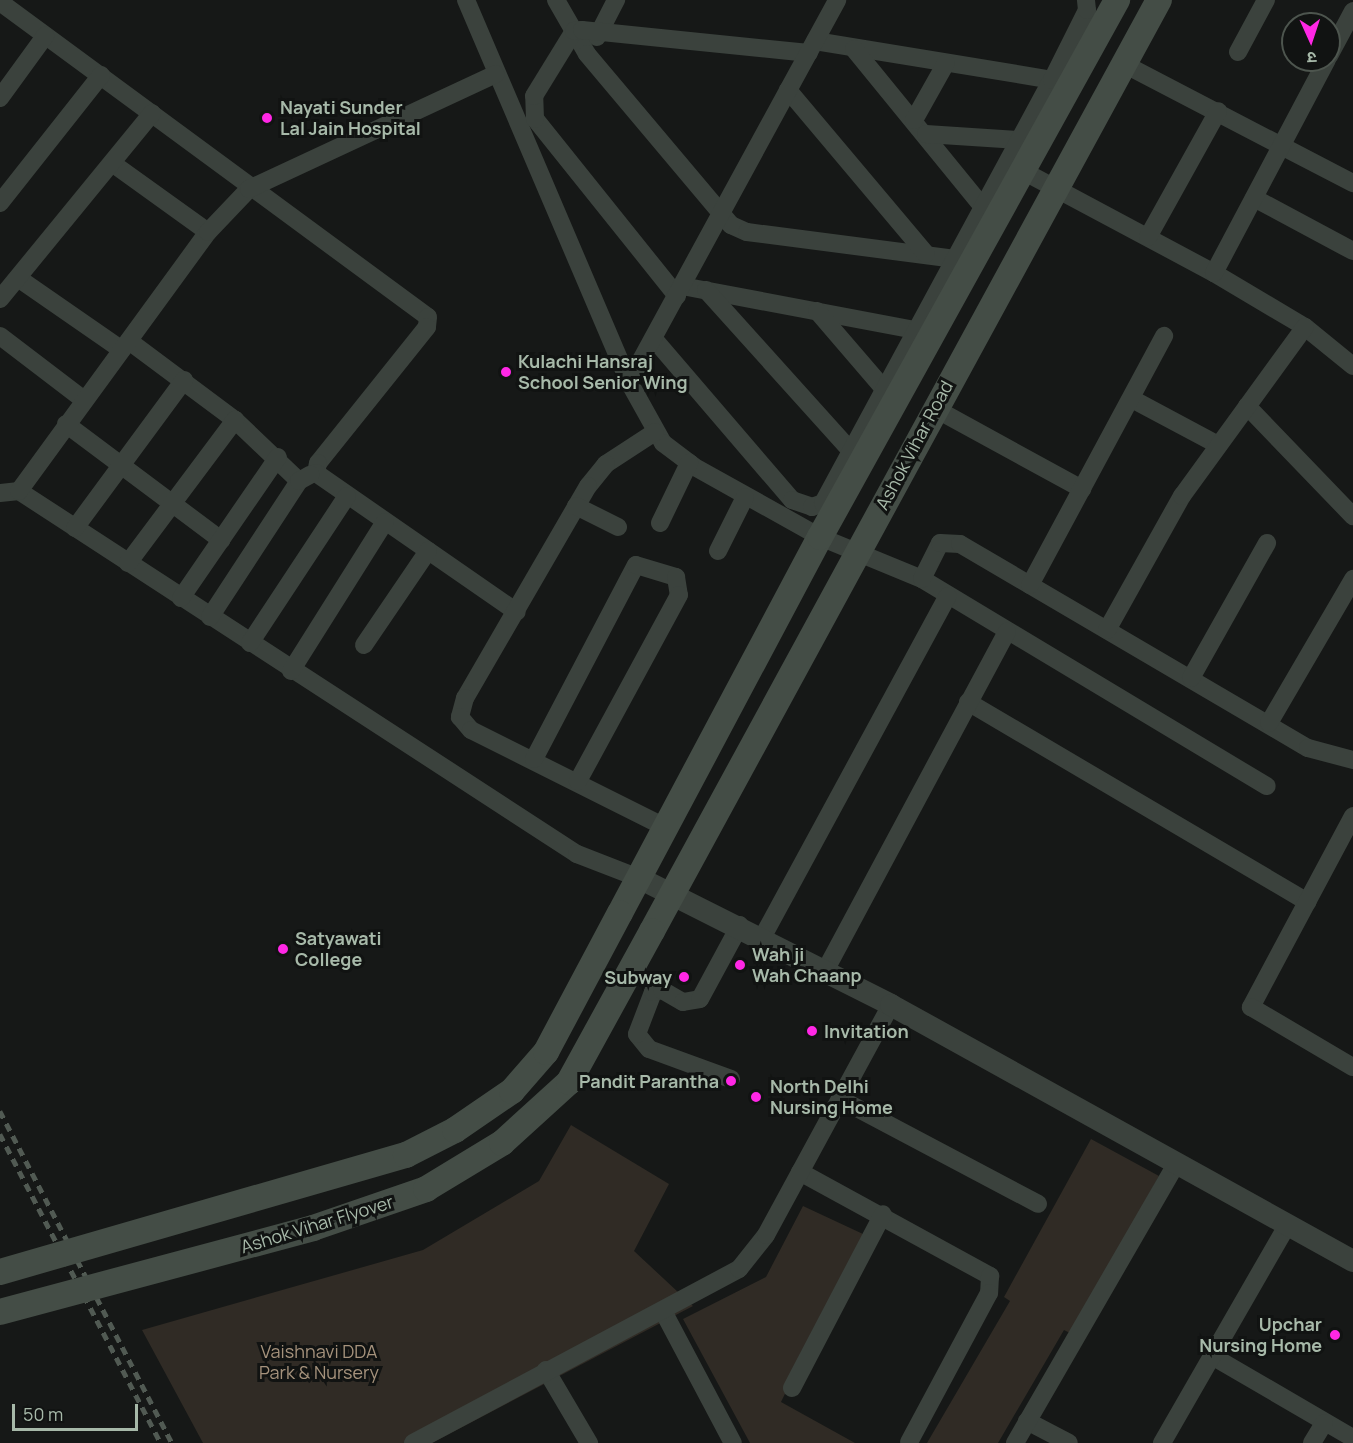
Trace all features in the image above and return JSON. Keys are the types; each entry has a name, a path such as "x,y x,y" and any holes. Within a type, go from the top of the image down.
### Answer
{"main road":[{"name":"Ashok Vihar Road","path":"639,878 820,537 1118,0"},
{"name":"Ashok Vihar Road","path":"672,893 1055,186 1159,0"},
{"path":"0,1272 405,1155 454,1130 513,1090 546,1052 639,878"},
{"name":"Ashok Vihar Flyover","path":"0,1312 313,1228 426,1189 502,1143 569,1082 672,893"}],"street":[{"path":"556,0 587,54 719,218 747,232 955,259"},
{"path":"587,54 616,0"},
{"path":"629,382 837,0"},
{"path":"654,339 798,504 823,503 1052,80 1088,10 1086,0"},
{"path":"1238,52 1266,0"},
{"path":"469,1 496,74 629,382 655,432 688,463 745,497 820,537 922,579 1267,786"},
{"path":"0,3 102,75 249,189 430,320 318,463 210,617"},
{"path":"1341,34 1353,11"},
{"path":"574,31 602,29 854,49 1052,80"},
{"path":"574,31 534,96 535,118 679,291"},
{"path":"0,98 45,36"},
{"path":"854,49 983,207"},
{"path":"920,127 946,63"},
{"path":"1124,64 1283,143 1353,183"},
{"path":"1214,273 1321,72"},
{"path":"19,491 208,232 249,189 496,74"},
{"path":"0,203 102,75"},
{"path":"788,90 926,254"},
{"path":"1148,237 1218,111"},
{"path":"0,299 152,113"},
{"path":"920,127 1019,140"},
{"path":"112,163 208,232"},
{"path":"1023,171 1055,186 1214,273 1305,327 1353,366"},
{"path":"1254,198 1353,251"},
{"path":"18,278 125,346 184,380 278,457 308,477 346,495 517,612"},
{"path":"679,291 706,290 915,330"},
{"path":"706,290 851,451"},
{"path":"817,311 884,389"},
{"path":"1107,630 1182,496 1305,327"},
{"path":"0,336 84,400"},
{"path":"1030,585 1164,336"},
{"path":"75,528 184,380"},
{"path":"1132,399 1218,444"},
{"path":"1247,406 1353,516"},
{"path":"934,408 1082,489"},
{"path":"128,563 170,502 235,420"},
{"path":"66,424 221,540"},
{"path":"655,432 597,472 465,698 460,717 471,730 534,759 665,827"},
{"path":"180,598 278,457"},
{"path":"660,523 688,463"},
{"path":"0,493 19,491 291,671 577,854 639,878 740,925 891,1005 1353,1261"},
{"path":"250,643 346,495"},
{"path":"718,551 745,497"},
{"path":"576,506 618,527"},
{"path":"291,671 385,522"},
{"path":"922,579 934,552 949,541 1030,585 1269,723 1308,748 1353,759"},
{"path":"1191,678 1267,543"},
{"path":"364,645 428,551"},
{"path":"534,759 636,565 676,577 679,595 578,781"},
{"path":"1269,723 1332,607 1353,579"},
{"path":"762,938 948,596"},
{"path":"825,971 1007,632"},
{"path":"968,702 1307,902"},
{"path":"1353,816 1251,1007 1353,1067"},
{"path":"731,1079 649,1050 637,1034 653,992 662,990 683,1002 700,999 740,925"},
{"path":"412,1443 546,1370 724,1281 755,1254 891,1005"},
{"path":"840,1099 1038,1204"},
{"path":"1015,1443 1177,1162"},
{"path":"800,1172 982,1268 992,1283 909,1442"},
{"path":"792,1388 883,1215"},
{"path":"1162,1443 1288,1224"},
{"path":"663,1311 733,1443"},
{"path":"1212,1356 1353,1438"},
{"path":"546,1370 589,1443"},
{"path":"1027,1421 1069,1443"},
{"path":"1312,1443 1324,1423"}],"green space":[{"name":"Vaishnavi DDA Park & Nursery","path":"571,1125 669,1184 634,1251 693,1306 432,1443 203,1443 142,1330 423,1250 539,1181"},
{"path":"1091,1139 1159,1176 1072,1334 1064,1330 998,1443 927,1443 1010,1301 1004,1297"},
{"path":"803,1206 863,1234 781,1402 855,1443 750,1443 683,1319 766,1277"}],"railway":[{"path":"0,1111 172,1443"},
{"path":"0,1134 161,1443"}],"place":[{"name":"Nayati Sunder Lal Jain Hospital","path":"267,118"},
{"name":"Kulachi Hansraj School Senior Wing","path":"506,372"},
{"name":"Satyawati College","path":"283,949"},
{"name":"Wah ji Wah Chaanp","path":"740,965"},
{"name":"Subway","path":"684,977"},
{"name":"Invitation","path":"812,1031"},
{"name":"Pandit Parantha","path":"731,1081"},
{"name":"North Delhi Nursing Home","path":"756,1097"},
{"name":"Upchar Nursing Home","path":"1335,1335"}]}
